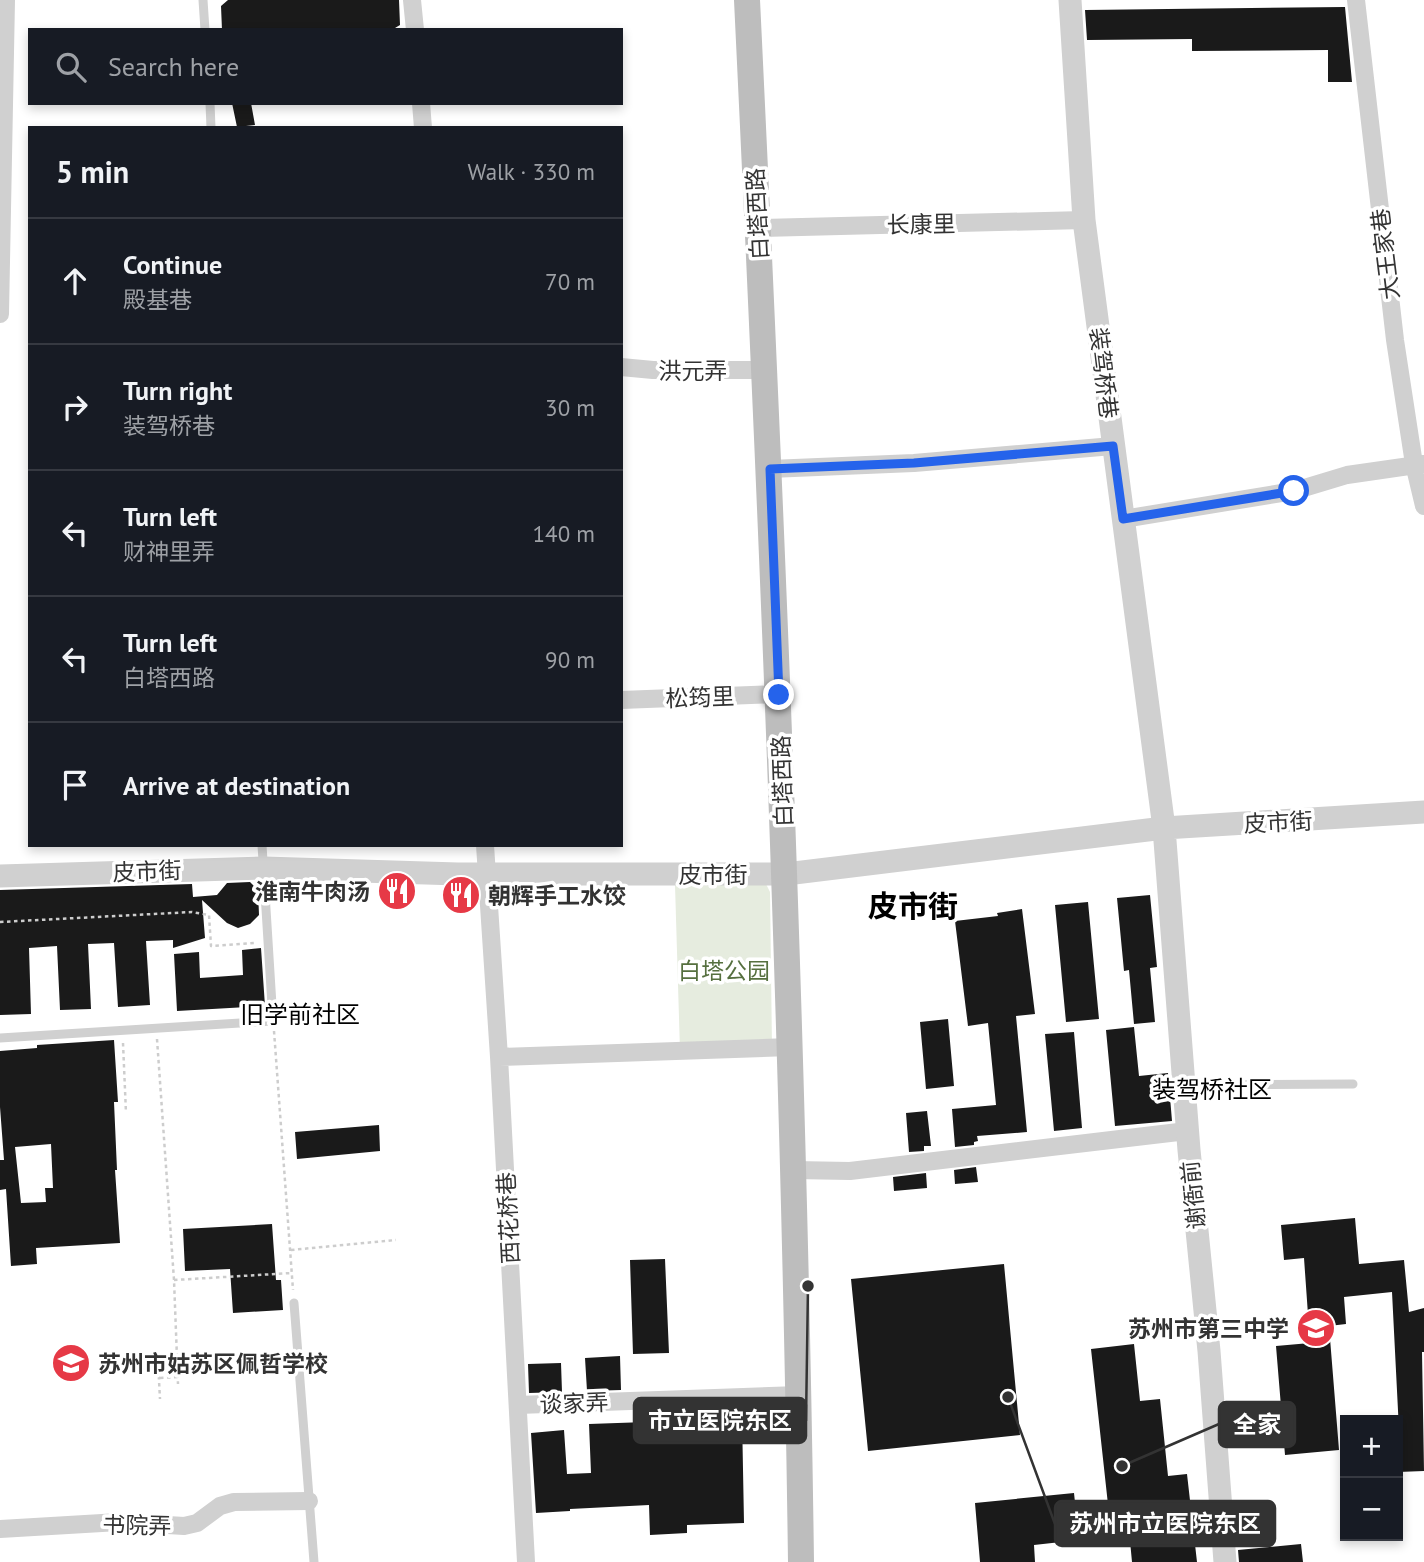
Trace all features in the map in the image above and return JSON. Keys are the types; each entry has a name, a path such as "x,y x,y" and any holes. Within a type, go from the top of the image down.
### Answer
{"main road":[{"name":"白塔西路","path":"747,0 786,874 801,1562"}],"street":[{"path":"0,314 6,0"},
{"path":"412,0 415,28"},
{"name":"装驾桥巷","path":"1070,0 1084,220 1164,828"},
{"name":"大王家巷","path":"1356,0 1395,340 1419,464 1424,506"},
{"path":"421,105 423,126"},
{"name":"长康里","path":"758,228 1084,220"},
{"name":"洪元弄","path":"623,367 653,370 765,370"},
{"path":"770,469 914,463 1113,446"},
{"path":"1123,519 1294,491 1347,475 1419,464"},
{"name":"松筠里","path":"623,699 779,695"},
{"name":"皮市街","path":"0,876 263,856 488,874 786,874 1164,828 1424,813"},
{"name":"谢衙前","path":"1164,828 1187,1131 1209,1351 1225,1562"},
{"name":"西花桥巷","path":"485,847 526,1562"},
{"path":"499,1057 790,1047"},
{"path":"794,1170 850,1171 1187,1131"},
{"name":"谈家弄","path":"517,1405 799,1395"},
{"name":"书院弄","path":"0,1529 119,1522 184,1526 197,1523 220,1506 234,1502 309,1501"}],"lane":[{"path":"203,0 205,28"},
{"path":"210,105 211,126"},
{"path":"0,1038 274,1021 263,856"},
{"path":"1185,1085 1353,1084"},
{"path":"294,1303 314,1562"}],"path":[{"path":"0,922 192,912 209,915 211,946 269,942"},
{"path":"274,1021 294,1303"},
{"path":"156,1028 174,1280 178,1384"},
{"path":"122,1031 126,1113"},
{"path":"290,1250 396,1240"},
{"path":"174,1280 292,1273"},
{"path":"158,1362 160,1399"},
{"path":"159,1378 178,1374 299,1365"}],"green space":[{"name":"白塔公园","path":"766,884 770,892 772,1048 680,1051 675,885"}],"building":[{"path":"228,0 399,0 400,25 395,28 222,28 221,6"},
{"path":"1345,7 1352,82 1328,82 1328,50 1192,51 1192,39 1087,40 1085,10"},
{"path":"232,105 251,105 255,125 237,126"},
{"path":"250,882 258,890 259,915 250,924 238,928 227,923 202,900 205,938 173,948 173,940 146,941 150,1005 118,1007 114,943 88,944 91,1009 60,1010 57,946 29,948 31,1014 0,1015 0,890 192,884 193,897 217,895 227,883"},
{"path":"1150,895 1157,967 1150,968 1155,1022 1134,1024 1129,970 1124,971 1117,898"},
{"path":"1088,902 1099,1019 1066,1022 1055,905"},
{"path":"1022,909 1035,1014 1016,1016 1027,1132 977,1136 978,1141 974,1142 974,1145 955,1147 952,1109 996,1105 988,1023 968,1026 955,921 998,916 997,913"},
{"path":"261,948 265,1006 177,1011 174,954 199,952 200,978 243,975 242,950"},
{"path":"948,1019 954,1086 926,1089 920,1022"},
{"path":"1134,1027 1139,1076 1168,1073 1172,1121 1115,1126 1106,1030"},
{"path":"1074,1032 1082,1128 1054,1131 1045,1034"},
{"path":"114,1040 118,1102 114,1102 115,1170 120,1243 36,1248 37,1264 11,1266 6,1189 0,1190 0,1160 4,1160 0,1051 37,1048 37,1045","holes":["51,1144 53,1188 45,1188 46,1202 21,1203 15,1147"]},
{"path":"927,1111 931,1146 924,1146 924,1151 909,1152 906,1113"},
{"path":"379,1125 380,1151 297,1159 295,1132"},
{"path":"976,1167 978,1182 955,1184 954,1170"},
{"path":"926,1173 927,1188 894,1191 893,1177"},
{"path":"1355,1218 1359,1264 1404,1260 1409,1312 1424,1308 1424,1471 1403,1472 1403,1415 1398,1415 1392,1292 1344,1297 1346,1324 1329,1326 1339,1450 1285,1455 1276,1346 1310,1343 1304,1258 1284,1260 1281,1225"},
{"path":"272,1224 276,1280 281,1280 283,1310 233,1313 230,1269 185,1271 183,1229"},
{"path":"665,1259 669,1353 633,1354 630,1260"},
{"path":"1004,1264 1020,1435 868,1451 851,1279"},
{"path":"1134,1344 1140,1401 1160,1399 1168,1476 1187,1474 1197,1562 1132,1562 1129,1530 1111,1532 1091,1349"},
{"path":"620,1356 621,1390 587,1391 585,1358"},
{"path":"561,1363 562,1392 529,1393 528,1364"},
{"path":"646,1416 742,1416 744,1523 687,1525 687,1533 650,1535 649,1505 536,1513 531,1433 564,1430 567,1474 591,1473 589,1424 646,1422"},
{"path":"1074,1493 1079,1540 1034,1545 1035,1562 980,1562 975,1503"},
{"path":"1301,1544 1303,1562 1239,1562 1238,1550"}],"place":[{"name":"淮南牛肉汤","path":"397,891"},
{"name":"朝辉手工水饺","path":"461,895"},
{"name":"市立医院东区","path":"808,1286"},
{"name":"苏州市第三中学","path":"1316,1328"},
{"name":"苏州市姑苏区佩哲学校","path":"71,1363"},
{"name":"苏州市立医院东区","path":"1008,1397"},
{"name":"全家","path":"1122,1466"}],"district":[{"name":"皮市街","path":"913,905"},
{"name":"旧学前社区","path":"300,1014"},
{"name":"装驾桥社区","path":"1212,1089"}],"route":[{"path":"779,695 770,469 914,463 1113,446 1123,519 1294,491"}]}
